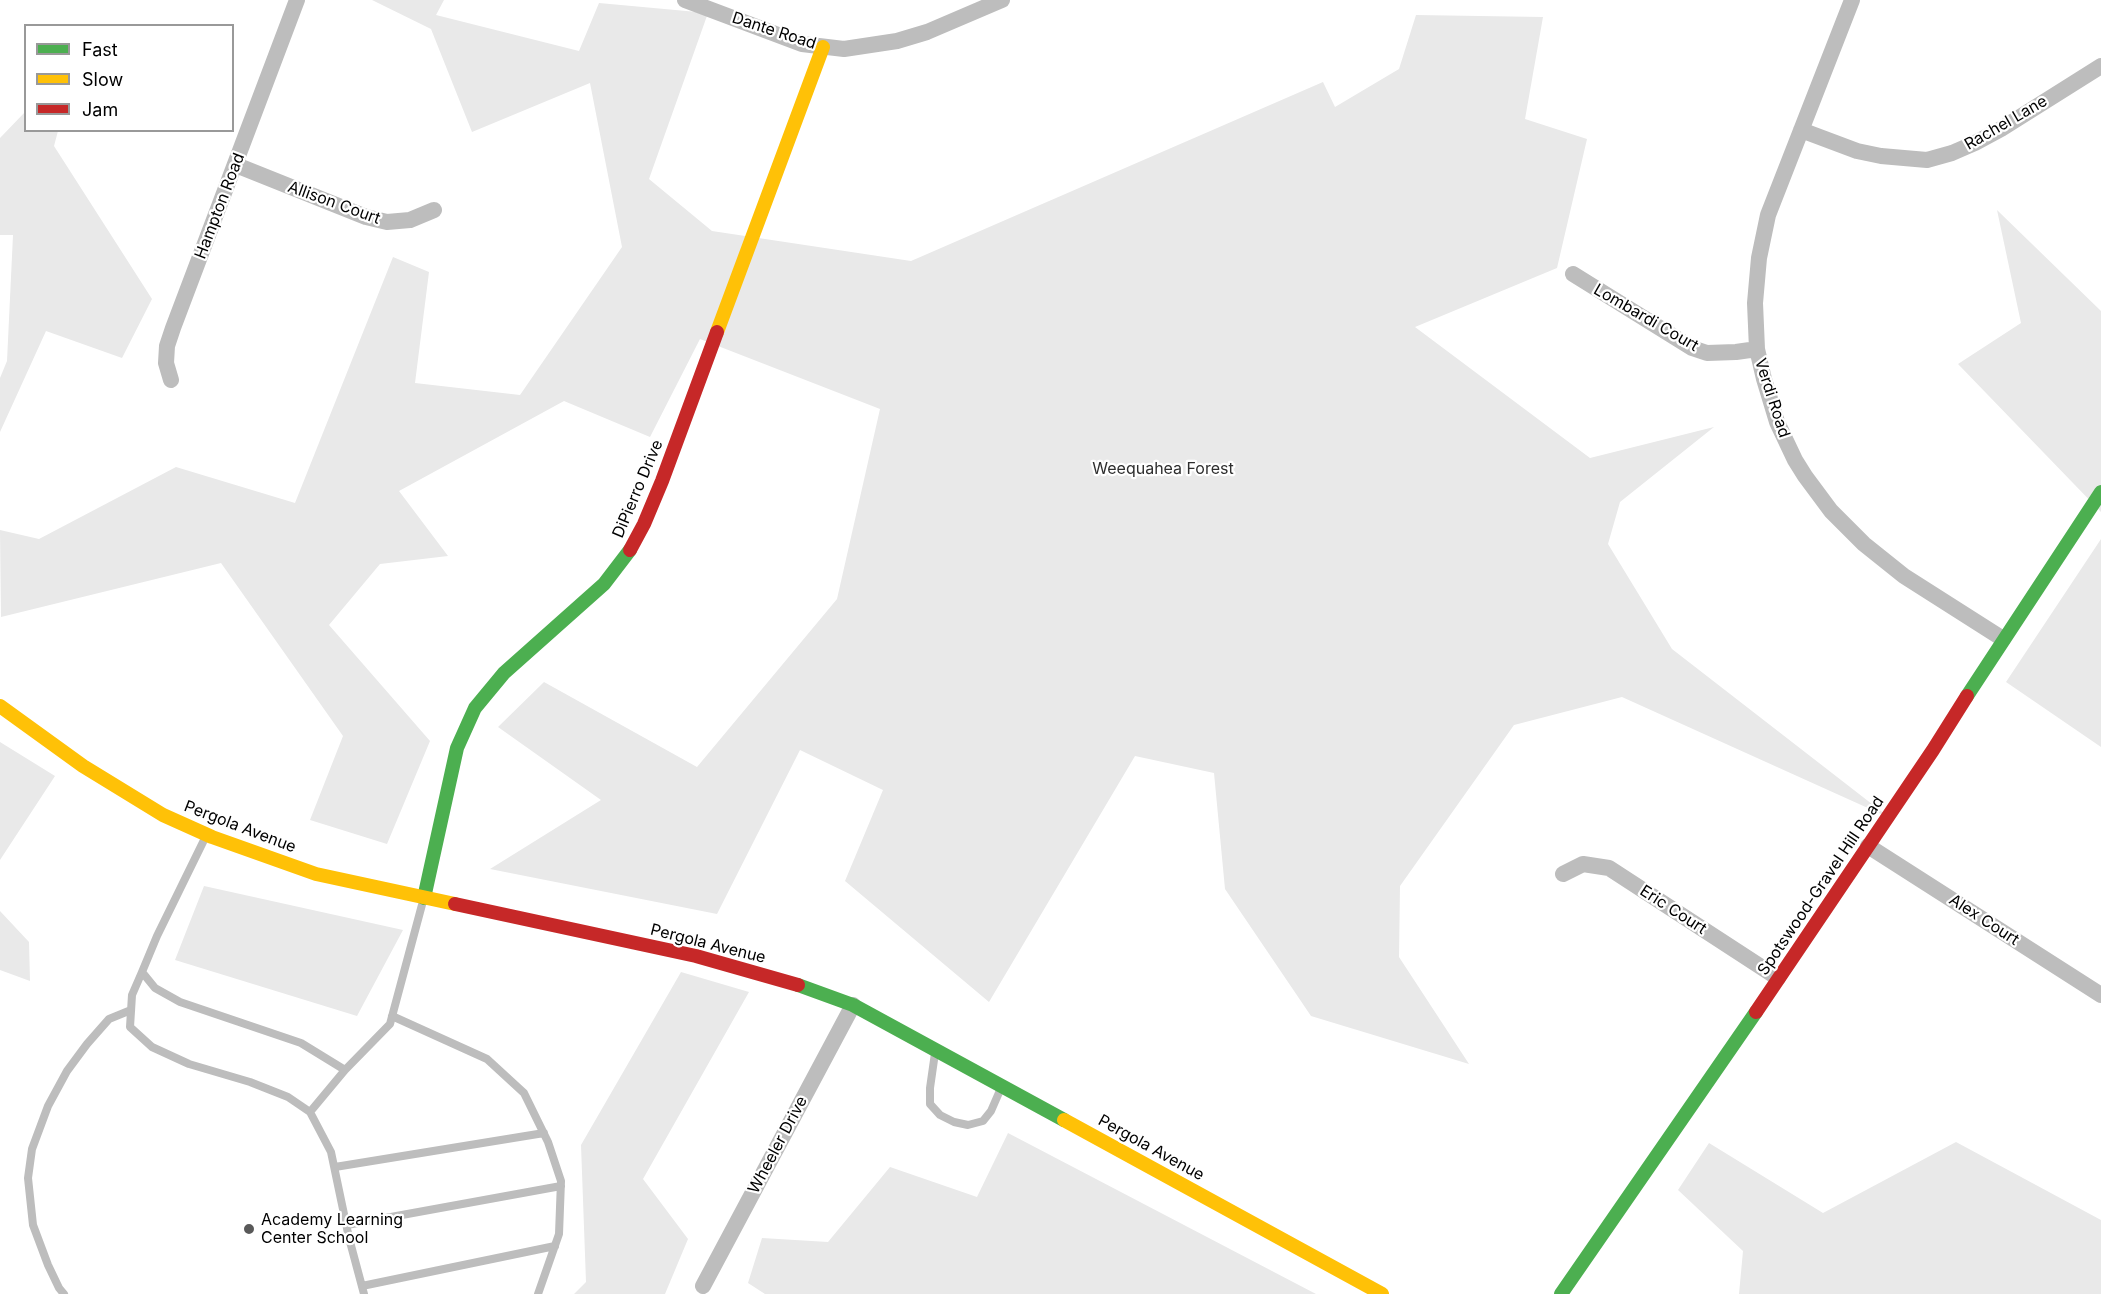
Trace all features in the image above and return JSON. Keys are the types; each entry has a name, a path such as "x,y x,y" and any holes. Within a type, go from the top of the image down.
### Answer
{"street":[{"name":"Hampton Road","path":"171,380 166,363 167,346 297,0"},
{"name":"Dante Road","path":"685,0 802,44 844,49 897,41 927,32 1002,0"},
{"name":"Verdi Road","path":"1852,0 1775,194 1763,236 1756,282 1757,350 1771,404 1785,441 1804,476 1831,511 1864,544 1904,576 2003,639"},
{"name":"DiPierro Drive","path":"424,898 457,748 475,708 504,673 604,584 634,544 644,524 823,47"},
{"name":"Rachel Lane","path":"1801,130 1857,152 1927,160 1952,153 1984,138 2101,66"},
{"name":"Allison Court","path":"236,165 366,217 387,222 410,220 434,210"},
{"name":"Lombardi Court","path":"1573,274 1692,348 1707,353 1757,350"},
{"name":"Spotswood-Gravel Hill Road","path":"1561,1294 1934,750 2003,639 2101,492"},
{"name":"Pergola Avenue","path":"0,706 82,766 163,815 207,834 316,874 696,956 787,981 853,1005 1382,1294"},
{"name":"Alex Court","path":"1868,846 2101,995"},
{"name":"Eric Court","path":"1563,874 1583,864 1609,868 1778,978"},
{"name":"Wheeler Drive","path":"703,1286 853,1005"}],"lane":[{"path":"207,834 157,936 132,994 130,1027 152,1047 189,1064 250,1082 288,1097 310,1112 332,1152 346,1225 363,1290 555,1246"},
{"path":"310,1112 345,1070 390,1024 424,898"},
{"path":"142,972 155,988 180,1002 301,1043 345,1070"},
{"path":"64,1294 48,1265 33,1225 28,1178 32,1149 48,1106 74,1062 109,1018 131,1010"},
{"path":"392,1016 487,1059 524,1093 543,1133 561,1181 559,1234 538,1294"},
{"path":"935,1049 930,1104 940,1115 954,1122 968,1125 983,1120 991,1111 1002,1085"},
{"path":"335,1167 543,1133"},
{"path":"346,1225 561,1186"}],"green space":[{"name":"Weequahea Forest","path":"372,0 444,0 436,15 579,51 599,3 708,13 649,179 712,231 911,261 1323,82 1335,107 1399,69 1416,15 1543,17 1525,119 1587,139 1557,268 1415,327 1590,458 1714,427 1620,502 1608,544 1672,649 1890,818 1622,697 1514,725 1400,886 1399,957 1469,1064 1311,1016 1225,889 1214,773 1135,756 989,1002 845,881 883,790 800,750 717,914 490,869 601,800 498,727 544,682 697,767 837,599 880,409 700,339 650,437 564,401 399,491 448,556 380,564 329,625 430,741 387,844 310,820 343,736 221,563 1,617 0,530 39,539 176,467 295,503 393,257 429,272 415,383 520,395 622,247 590,83 472,132 431,29"},
{"path":"24,113 24,132 58,132 54,146 152,299 122,358 46,331 0,432 0,378 7,361 13,235 0,235 0,138"},
{"path":"1997,210 2101,311 2101,512 1958,364 2021,323"},
{"path":"2101,539 2101,747 2006,682"},
{"path":"0,742 55,776 0,860"},
{"path":"204,886 403,930 357,1016 175,960"},
{"path":"0,911 29,942 30,981 0,970"},
{"path":"681,972 749,992 643,1179 688,1239 665,1294 574,1294 586,1282 581,1145"},
{"path":"1008,1133 1316,1294 765,1294 748,1283 762,1238 828,1242 890,1167 977,1197"},
{"path":"1956,1142 2101,1220 2101,1294 1739,1294 1743,1251 1678,1190 1709,1143 1823,1213"}],"traffic: fast":[{"path":"1967,696 2101,492"},
{"path":"424,898 457,748 475,708 504,673 604,584 630,550"},
{"path":"798,985 853,1005 1064,1120"},
{"path":"1561,1294 1756,1012"}],"traffic: slow":[{"path":"717,332 823,47"},
{"path":"0,706 83,766 163,815 212,837 316,874 455,904"},
{"path":"1064,1120 1382,1294"}],"traffic: jam":[{"path":"630,550 662,481 717,332"},
{"path":"1756,1012 1967,696"},
{"path":"455,904 696,956 798,985"}],"place":[{"name":"Academy Learning Center School","path":"249,1229"}]}
